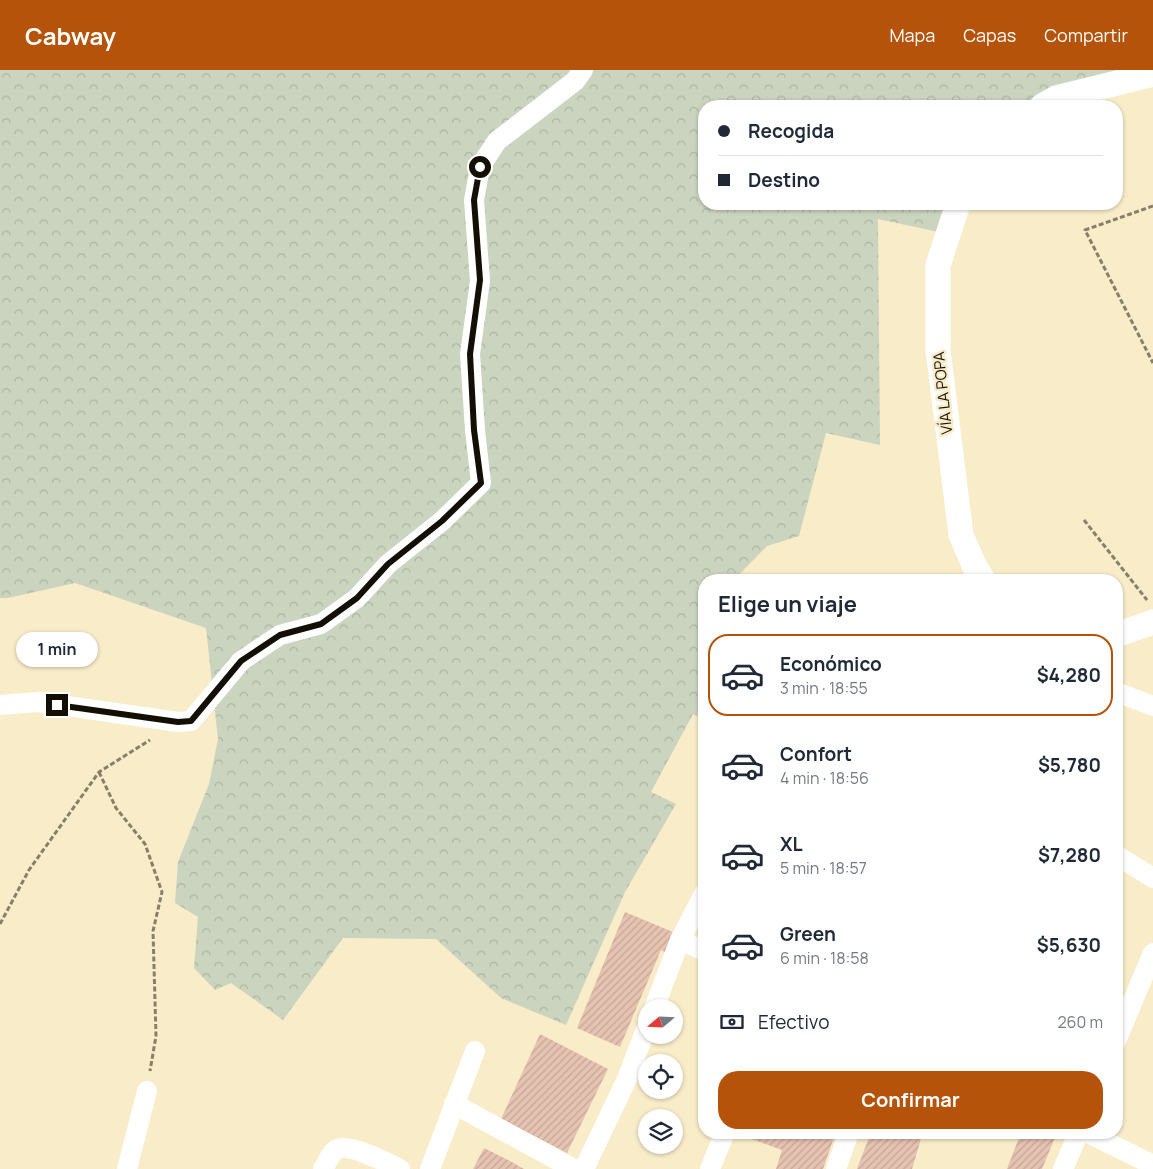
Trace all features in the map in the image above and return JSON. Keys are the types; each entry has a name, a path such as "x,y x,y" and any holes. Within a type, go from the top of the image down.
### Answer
{"street":[{"path":"0,705 39,702 178,722 191,721 241,661 280,635 321,624 357,598 388,564 442,521 481,483 474,430 470,354 480,280 474,200 480,167 497,141 575,82 583,70"},
{"path":"1052,100 1153,74"},
{"name":"VÍA LA POPA","path":"956,210 938,265 938,350 961,535 980,574"},
{"path":"1123,630 1151,612"},
{"path":"1123,695 1153,706"},
{"path":"1123,859 1153,878"},
{"path":"657,999 680,940 698,906"},
{"path":"680,940 698,948"},
{"path":"1123,1024 1153,953"},
{"path":"584,1169 627,1079 640,1044"},
{"path":"430,1169 475,1051"},
{"path":"127,1169 147,1091"},
{"path":"454,1104 574,1169"},
{"path":"710,1169 722,1139"},
{"path":"836,1169 847,1139"},
{"path":"1063,1169 1075,1139"},
{"path":"1100,1139 1153,1165"},
{"path":"323,1169 330,1156 337,1150 349,1148 400,1169"}],"path":[{"path":"1153,206 1085,230 1153,363"},
{"path":"1084,520 1151,612"},
{"path":"0,924 29,870 99,772 178,722"},
{"path":"99,772 116,808 145,844 162,892 153,931 156,1036 147,1091"}],"green space":[{"path":"0,70 1153,70 1060,100 698,100 698,210 956,210 948,234 878,219 880,445 826,433 799,536 767,546 740,574 698,574 698,716 693,714 651,792 676,804 625,892 566,1025 501,998 436,939 343,938 283,1020 231,983 215,990 194,968 198,917 175,903 178,862 209,784 218,739 206,628 75,583 8,598 0,598"}],"building":[{"path":"625,912 673,932 665,952 661,950 640,999 638,999 638,1004 620,1047 577,1028"},
{"path":"540,1034 608,1069 567,1153 501,1119"},
{"path":"752,1139 834,1139 823,1169 776,1169 782,1150"},
{"path":"868,1139 921,1139 912,1169 857,1169"},
{"path":"1018,1139 1054,1139 1042,1169 1007,1169"},
{"path":"484,1148 510,1161 524,1169 473,1169"}],"route":[{"path":"57,705 178,722 191,721 241,661 280,635 321,624 357,598 388,564 442,521 481,483 474,430 470,354 480,280 474,200 480,167"}]}
